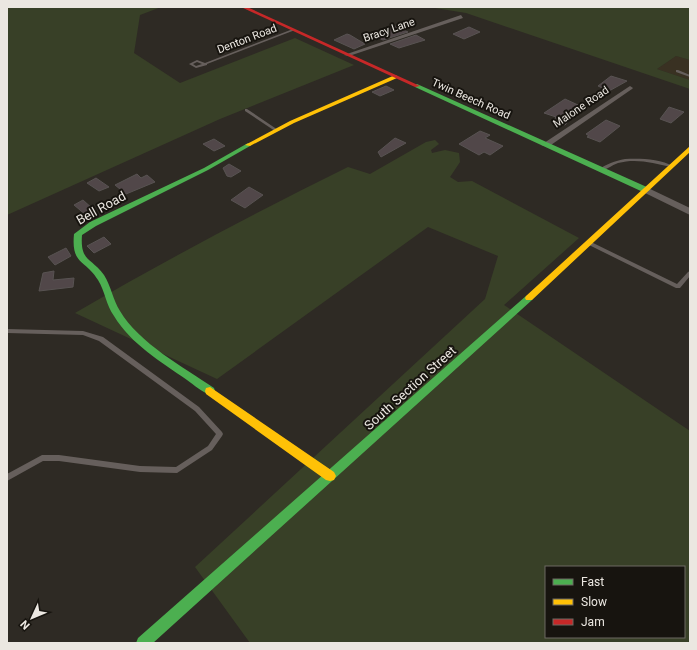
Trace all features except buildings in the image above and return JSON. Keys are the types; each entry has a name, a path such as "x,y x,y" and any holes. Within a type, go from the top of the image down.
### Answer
{"street":[{"name":"Twin Beech Road","path":"243,7 599,171 646,190 690,212"},
{"name":"Bracy Lane","path":"347,55 460,17"},
{"name":"Bell Road","path":"330,476 270,435 132,334 116,313 102,278 81,258 76,247 78,234 93,224 206,170 212,164 276,130 395,77"},
{"name":"Malone Road","path":"545,145 630,88"},
{"name":"South Section Street","path":"143,643 554,276 588,242 690,148"}],"lane":[{"name":"Denton Road","path":"206,64 294,30"},
{"path":"677,71 690,76"},
{"path":"246,110 276,130"},
{"path":"599,171 613,164 628,160 642,160 671,166"},
{"path":"588,242 678,287 690,273"},
{"path":"7,331 83,333 101,339 197,409 220,434 210,448 177,470 140,469 59,458 42,458 7,478"}],"shaded area":[{"path":"676,56 690,60 690,80 657,69"}],"green space":[{"path":"7,7 161,7 140,15 134,53 180,83 295,38 354,65 220,119 7,215"},
{"path":"429,7 690,7 690,60 676,56 657,69 690,80 690,89 466,13"},
{"path":"435,140 439,144 431,150 432,153 445,150 459,153 460,162 450,177 458,182 472,181 579,238 504,305 690,431 690,643 250,643 195,567 485,299 498,256 428,227 217,379 75,313 210,238 348,167 370,174 426,142"}],"traffic: fast":[{"path":"417,86 646,190"},
{"path":"210,391 146,345 124,324 114,309 102,279 98,273 80,257 77,244 78,234 93,224 206,169 248,145"},
{"path":"143,643 529,298"}],"traffic: slow":[{"path":"248,145 292,122 395,77"},
{"path":"529,298 690,148"},
{"path":"210,391 330,476"}],"traffic: jam":[{"path":"243,7 417,86"}]}
